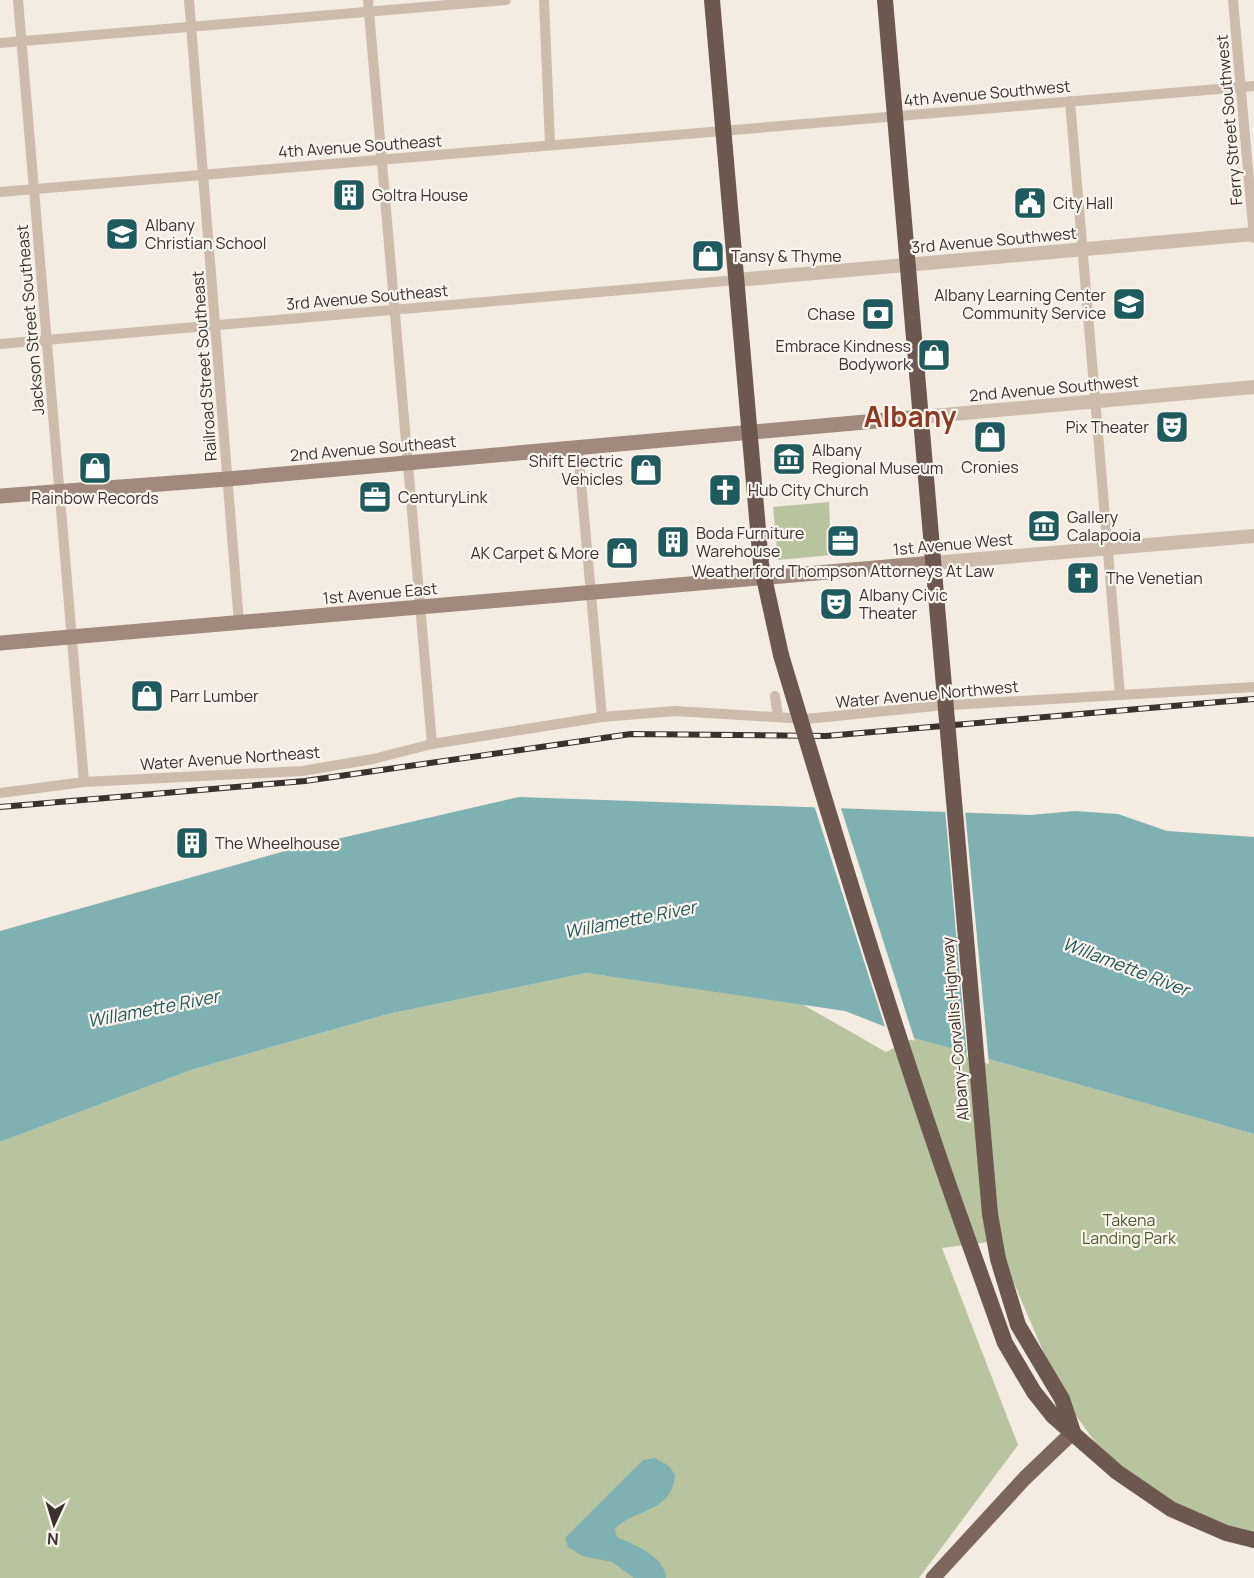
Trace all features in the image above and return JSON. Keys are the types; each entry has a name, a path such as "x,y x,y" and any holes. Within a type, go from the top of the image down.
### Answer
{"highway":[{"name":"Albany-Corvallis Highway","path":"712,0 763,578 781,655 865,929 961,1220 1005,1342 1034,1392 1053,1416 1117,1472 1172,1509 1226,1533 1254,1540"},
{"name":"Albany-Corvallis Highway","path":"885,0 990,1214 998,1259 1018,1324 1062,1400 1073,1432"}],"main road":[{"name":"2nd Avenue Southwest","path":"750,434 921,417"},
{"name":"2nd Avenue Southeast","path":"0,496 750,434"},
{"name":"1st Avenue West","path":"763,578 933,563"},
{"name":"1st Avenue East","path":"0,644 763,578"},
{"path":"933,1578 1025,1478 1073,1432"}],"street":[{"name":"Jackson Street Southeast","path":"18,0 84,782"},
{"name":"Railroad Street Southeast","path":"189,0 217,326 239,623"},
{"path":"0,43 191,26 368,5 507,0"},
{"path":"544,0 550,144"},
{"name":"Ferry Street Southwest","path":"1233,0 1254,235"},
{"path":"368,5 422,607 432,744"},
{"name":"4th Avenue Southwest","path":"723,130 1254,86"},
{"path":"1070,101 1120,695"},
{"name":"4th Avenue Southeast","path":"0,192 723,130"},
{"name":"3rd Avenue Southwest","path":"737,280 1083,248 1254,235"},
{"name":"3rd Avenue Southeast","path":"0,344 737,280"},
{"name":"2nd Avenue Southwest","path":"921,417 1254,387"},
{"path":"578,449 602,717"},
{"name":"1st Avenue West","path":"933,563 1254,536"},
{"name":"Water Avenue Northwest","path":"602,717 675,711 815,718 935,706 1254,687"},
{"path":"775,696 778,717"},
{"name":"Water Avenue Northeast","path":"0,793 84,782 302,771 373,759 432,744 602,717"}],"green space":[{"path":"829,502 831,555 778,560 773,507"},
{"name":"Takena Landing Park","path":"586,973 800,1003 886,1052 914,1038 1254,1134 1254,1538 1192,1519 1117,1472 1063,1398 996,1241 942,1248 1018,1445 919,1578 0,1578 0,1142 191,1070 388,1014"}],"water":[{"name":"Willamette River","path":"519,797 1030,815 1075,811 1118,814 1167,831 1254,837 1254,1134 914,1038 845,1011 586,973 388,1014 191,1070 0,1142 0,931 285,851"},
{"path":"655,1458 669,1466 675,1475 673,1487 660,1503 623,1522 615,1529 617,1537 648,1552 655,1558 665,1570 666,1578 634,1578 612,1562 582,1556 568,1547 565,1538 643,1460"}],"pier":[{"path":"814,805 840,805 915,1041 886,1030"},
{"path":"945,809 965,810 989,1064 967,1057"}],"railway":[{"path":"0,807 305,781 631,734 826,736 1254,699"}],"place":[{"name":"Goltra House","path":"349,195"},
{"name":"City Hall","path":"1030,203"},
{"name":"Albany Christian School","path":"122,234"},
{"name":"Tansy & Thyme","path":"708,256"},
{"name":"Albany Learning Center Community Service","path":"1129,304"},
{"name":"Chase","path":"878,314"},
{"name":"Embrace Kindness Bodywork","path":"934,355"},
{"name":"Pix Theater","path":"1172,427"},
{"name":"Cronies","path":"990,437"},
{"name":"Albany Regional Museum","path":"789,459"},
{"name":"Rainbow Records","path":"95,468"},
{"name":"Shift Electric Vehicles","path":"646,470"},
{"name":"Hub City Church","path":"725,490"},
{"name":"CenturyLink","path":"375,497"},
{"name":"Gallery Calapooia","path":"1044,526"},
{"name":"Weatherford Thompson Attorneys At Law","path":"843,541"},
{"name":"Boda Furniture Warehouse","path":"673,542"},
{"name":"AK Carpet & More","path":"622,553"},
{"name":"The Venetian","path":"1083,578"},
{"name":"Albany Civic Theater","path":"836,604"},
{"name":"Parr Lumber","path":"147,696"},
{"name":"The Wheelhouse","path":"192,843"}],"district":[{"name":"Albany","path":"910,416"}]}
